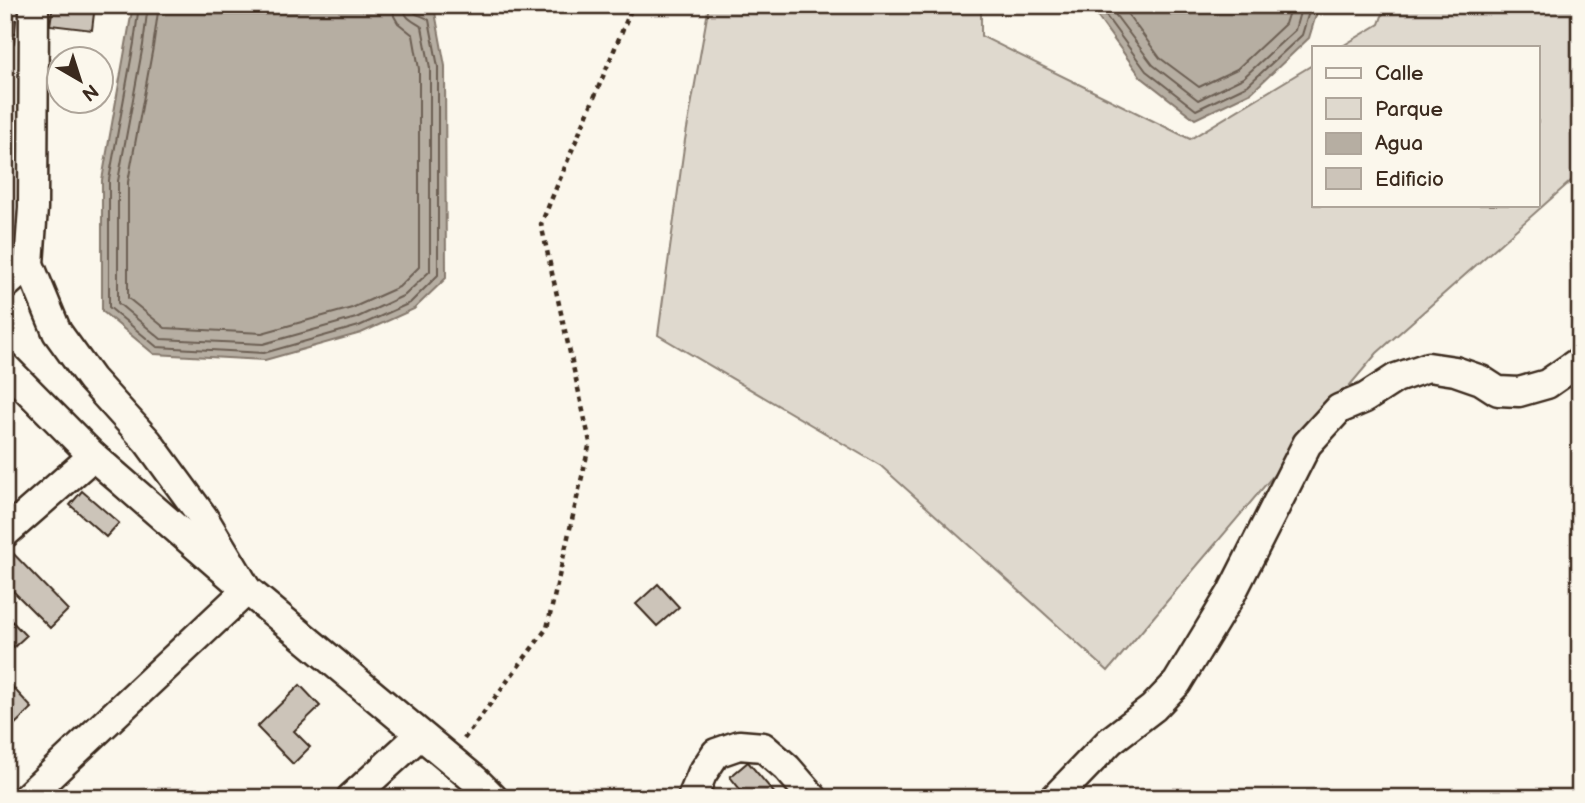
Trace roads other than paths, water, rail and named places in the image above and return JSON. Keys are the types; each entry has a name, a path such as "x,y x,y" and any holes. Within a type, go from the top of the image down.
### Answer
{"street":[{"path":"34,5 33,208 29,264 57,332 91,379 148,442 203,517 247,590"},
{"path":"5,285 29,264"},
{"path":"1055,798 1110,741 1153,708 1177,683 1231,594 1307,444 1339,409 1396,378 1429,367 1455,370 1481,380 1498,391 1519,392 1547,384 1580,361"},
{"path":"5,367 93,456 493,798"},
{"path":"5,533 93,456"},
{"path":"26,798 247,590"},
{"path":"351,798 419,735"},
{"path":"692,798 702,774 716,753 740,745 762,747 787,768 813,798"}],"water":[{"path":"133,5 406,5 435,12 445,66 446,278 414,309 361,333 265,360 154,354 102,311 102,180 113,116 116,116 116,101"},
{"path":"1089,5 1319,5 1309,38 1252,92 1195,119 1141,77"}]}
